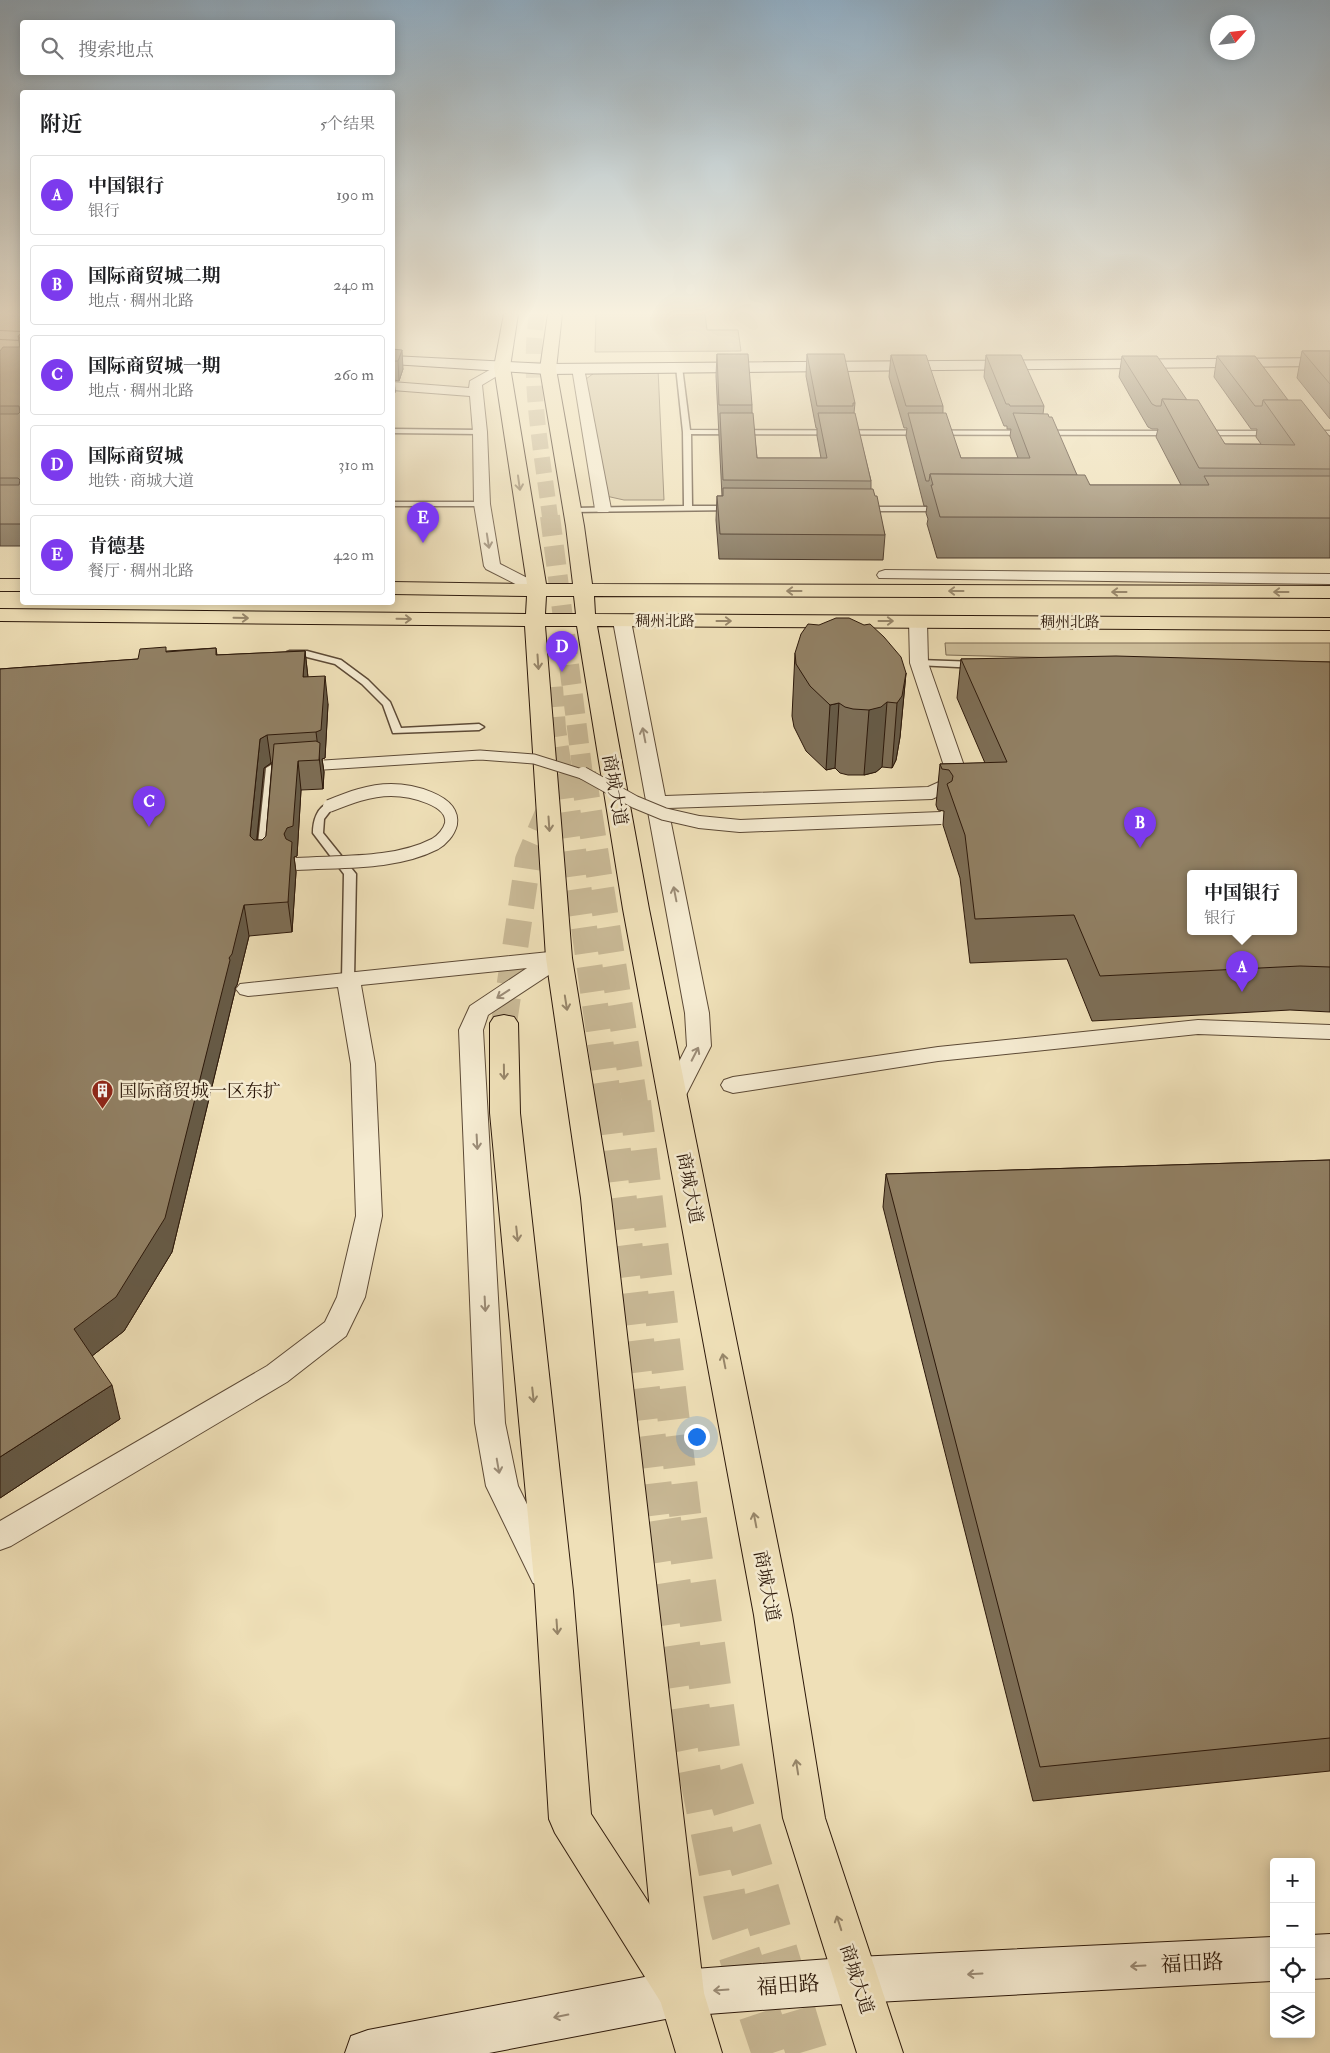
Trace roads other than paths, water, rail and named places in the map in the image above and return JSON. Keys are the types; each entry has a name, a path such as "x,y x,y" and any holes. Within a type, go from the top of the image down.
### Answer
{"main road":[{"path":"509,410 537,590 535,620 559,958 596,1198 680,1994 699,2053"},
{"name":"商城大道","path":"563,410 586,621 636,909 773,1615 804,1818 880,2053"},
{"path":"0,585 20,585"},
{"name":"稠州北路","path":"395,588 1330,592"},
{"name":"稠州北路","path":"0,616 1330,624"},
{"path":"504,1023 505,1113 554,1591 570,1819 680,1994"}],"street":[{"path":"478,410 482,504 492,566 537,590"},
{"path":"572,410 603,509"},
{"path":"885,574 1330,579"},
{"path":"622,621 697,1013 699,1046 673,1097"},
{"path":"657,802 736,801 932,793 959,780 919,663 918,621"},
{"path":"248,989 559,958"},
{"path":"554,1591 502,1486 490,1423 471,1030 478,1011 559,958"},
{"path":"0,1537 277,1374 336,1329 351,1296 369,1216 364,1064 348,979"},
{"path":"733,1085 938,1054 1198,1027 1330,1032"},
{"path":"1315,1957 1330,1956"},
{"name":"福田路","path":"368,2053 680,1994 857,1980 1270,1959"}],"lane":[{"path":"684,410 687,432 688,508"},
{"path":"395,431 480,432"},
{"path":"687,432 1182,433"},
{"path":"1192,433 1281,433"},
{"path":"1300,433 1330,433"},
{"path":"395,504 482,504"},
{"path":"573,510 738,508"},
{"path":"856,509 955,510"},
{"path":"282,654 307,654 338,662 365,682 387,704 397,731 479,727"},
{"path":"919,663 993,666"},
{"path":"315,766 506,756 558,764 582,773 636,802 664,814 699,822 740,826 940,818"},
{"path":"262,866 271,768 297,766"},
{"path":"296,864 398,856 416,852 435,844 446,834 451,824 450,815 443,806 430,797 414,792 392,790 371,791 348,797 329,806 319,819 318,832 350,874 348,979"}],"tunnel":[{"path":"537,410 550,517"},
{"path":"550,516 583,775"},
{"path":"553,687 556,729 563,775"},
{"path":"562,773 609,1103"},
{"path":"583,773 635,1103"},
{"path":"504,1023 528,860 553,801"},
{"path":"609,1102 660,1521"},
{"path":"635,1102 686,1521"},
{"path":"660,1520 694,1743 731,1929 773,2053"},
{"path":"686,1520 722,1769 807,2053"}],"place":[{"name":"肯德基","path":"423,543"},
{"name":"国际商贸城","path":"562,672"},
{"name":"国际商贸城一期","path":"149,827"},
{"name":"国际商贸城二期","path":"1140,848"},
{"name":"中国银行","path":"1242,992"},
{"name":"国际商贸城一区东扩","path":"103,1110"}]}
